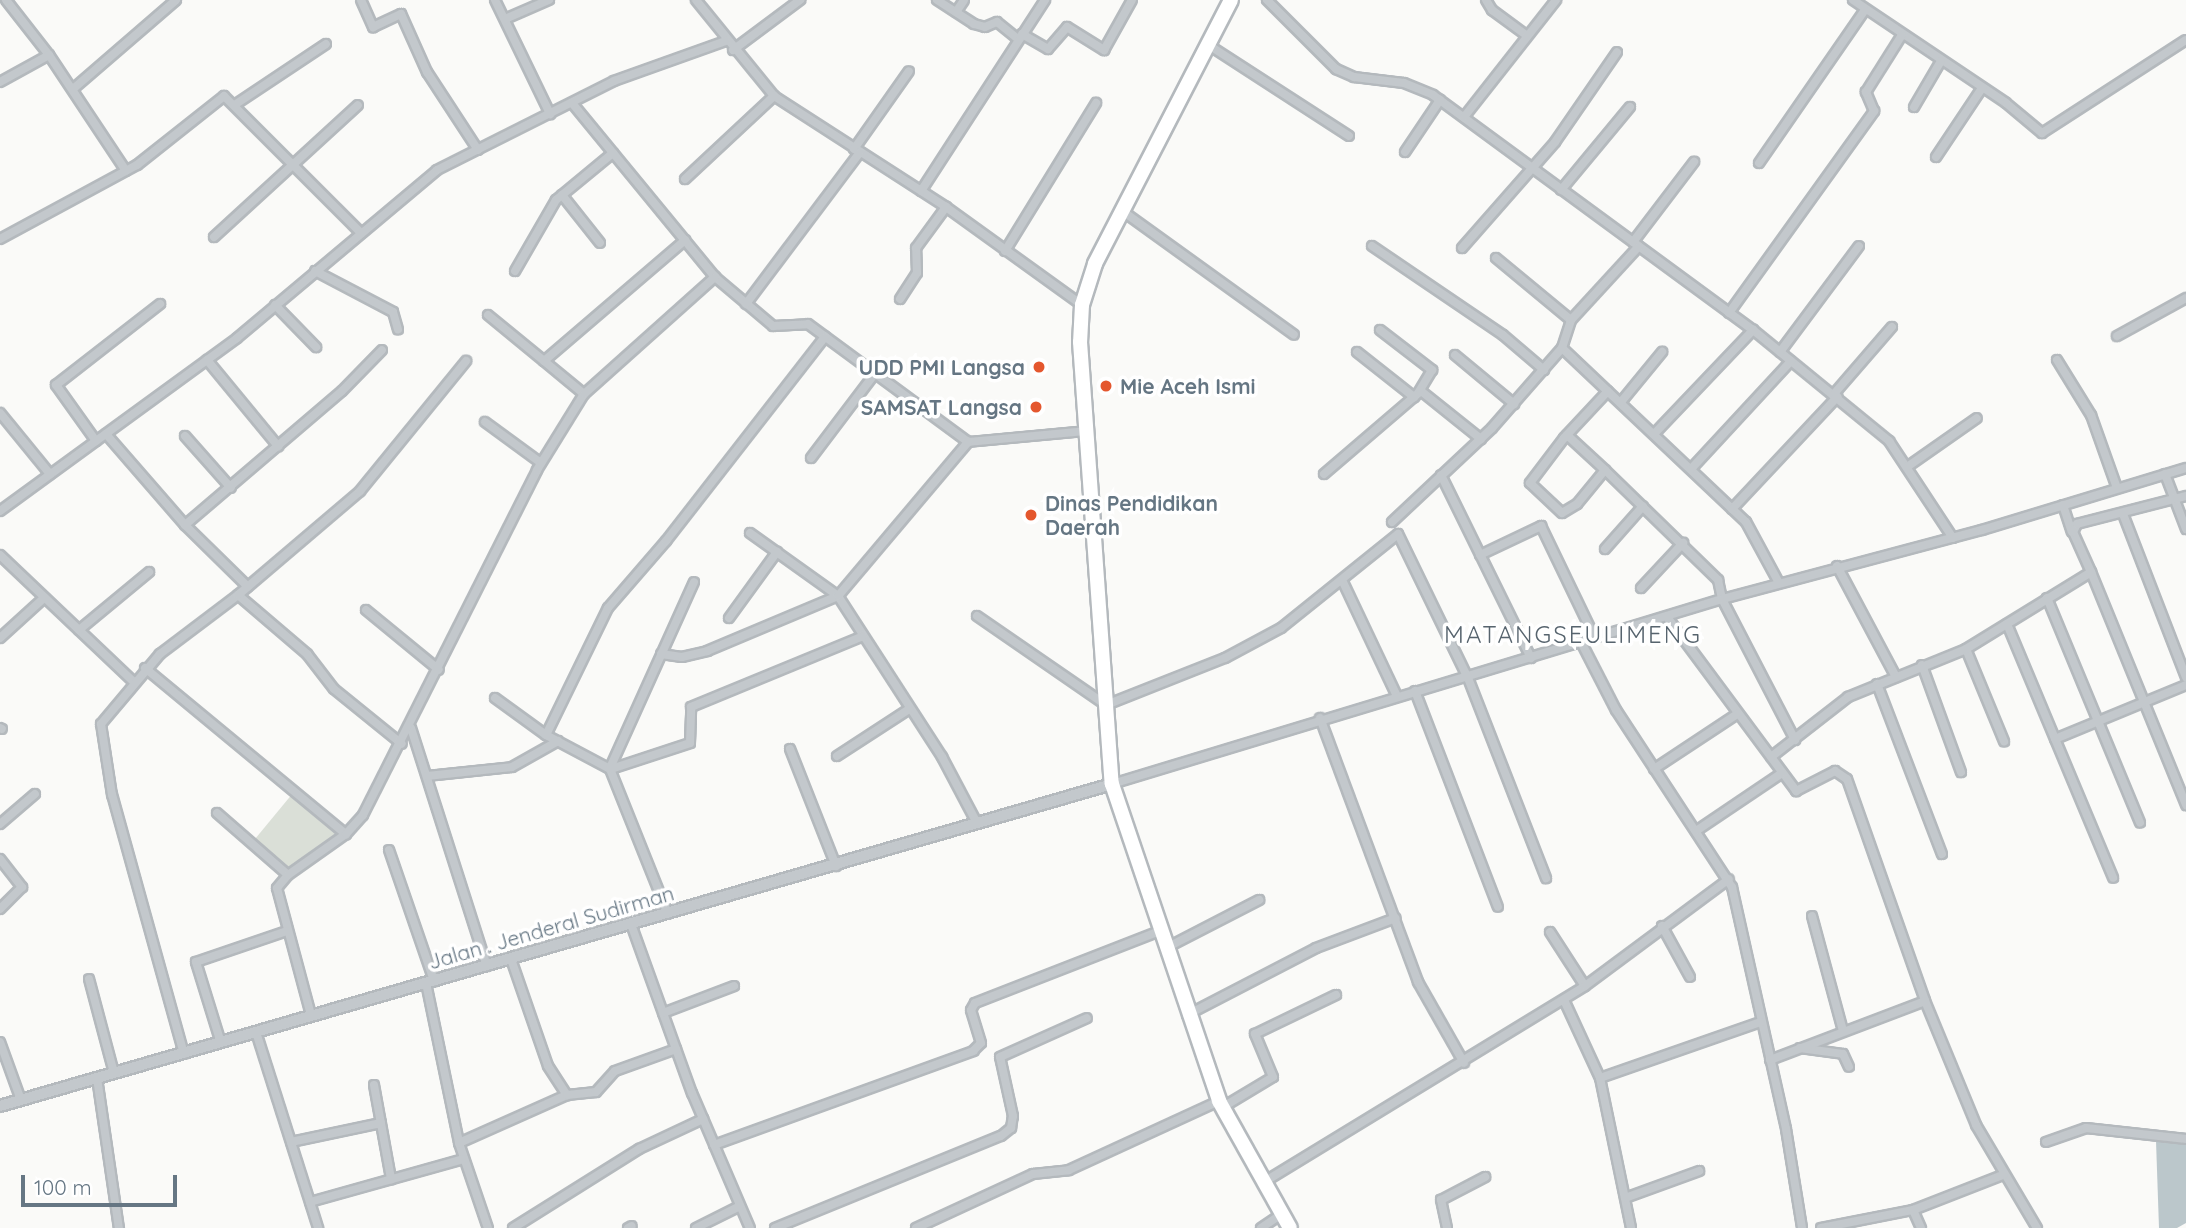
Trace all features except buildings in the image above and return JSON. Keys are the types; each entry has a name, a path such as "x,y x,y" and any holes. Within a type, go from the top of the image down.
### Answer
{"highway":[{"path":"1231,0 1095,264 1082,305 1080,342 1112,784 1188,1015 1221,1104 1290,1228"}],"street":[{"path":"6,0 73,89 126,171"},
{"path":"73,89 176,0"},
{"path":"361,0 373,27 401,14 427,72 478,150"},
{"path":"495,0 550,114"},
{"path":"505,19 549,0"},
{"path":"696,0 733,50 774,96 946,207 1082,305"},
{"path":"733,50 800,0"},
{"path":"937,0 983,27 998,23 1048,50 1067,27 1104,50 1132,0"},
{"path":"956,12 964,0"},
{"path":"921,191 1045,0"},
{"path":"1267,0 1336,69 1354,77 1415,86 1440,100 1753,330 1889,441 1953,538"},
{"path":"1486,0 1492,10 1526,35"},
{"path":"1464,117 1556,0"},
{"path":"1853,0 2046,132 2113,83 2186,40"},
{"path":"1759,163 1865,10"},
{"path":"1729,313 1874,111 1866,92 1902,36"},
{"path":"0,511 207,360 437,170 614,80 726,41"},
{"path":"236,104 326,44"},
{"path":"1207,44 1349,136"},
{"path":"1462,248 1576,114 1617,52"},
{"path":"0,82 49,55"},
{"path":"1914,107 1941,61"},
{"path":"746,304 857,150 909,71"},
{"path":"1936,157 1982,88"},
{"path":"0,239 126,171 220,96 236,104 293,168 361,233"},
{"path":"685,179 774,96"},
{"path":"1405,152 1440,100"},
{"path":"572,103 715,277 777,328 802,321 873,376 968,442 1086,431"},
{"path":"1005,251 1096,103"},
{"path":"214,237 293,168 358,105"},
{"path":"1561,190 1630,107"},
{"path":"515,271 562,195 613,153"},
{"path":"1392,522 1481,439 1544,370 1562,348 1571,320 1636,244 1695,162"},
{"path":"562,195 600,243"},
{"path":"900,299 916,273 916,248 946,207"},
{"path":"1121,210 1294,335"},
{"path":"544,361 685,240"},
{"path":"1372,246 1503,335 1544,370"},
{"path":"1780,352 1859,246"},
{"path":"1496,258 1571,320"},
{"path":"315,271 393,312 398,329"},
{"path":"311,1015 276,892 288,875 346,834 363,815 411,728 541,463 584,394 715,277"},
{"path":"2117,336 2186,298"},
{"path":"96,441 55,385 160,304"},
{"path":"275,305 316,347"},
{"path":"488,315 584,394"},
{"path":"1731,509 1835,396 1892,327"},
{"path":"1324,474 1416,395 1432,370 1380,330"},
{"path":"1654,435 1753,330"},
{"path":"546,735 608,608 825,337"},
{"path":"1562,348 1691,469 1756,535 1779,583"},
{"path":"185,525 278,446 382,350"},
{"path":"1357,352 1416,395 1427,393 1481,439"},
{"path":"1621,402 1662,352"},
{"path":"1455,355 1514,404"},
{"path":"207,360 278,446"},
{"path":"2057,360 2091,415 2117,488"},
{"path":"184,1054 112,795 101,724 145,668 248,587 360,491 466,361"},
{"path":"1691,469 1791,361"},
{"path":"811,458 873,376"},
{"path":"1605,470 1564,513 1534,492 1531,482 1567,435 1608,391"},
{"path":"0,414 50,474"},
{"path":"1908,467 1977,418"},
{"path":"485,422 541,463"},
{"path":"106,434 185,525 248,587"},
{"path":"1567,435 1683,543 1718,580 1722,599 1795,740"},
{"path":"185,436 230,488"},
{"path":"661,654 682,657 707,651 838,596 968,442"},
{"path":"1112,784 1397,696 1468,680 1531,658 1583,646 1595,638 1722,599 1837,566 1953,538 2117,488 2166,477 2186,468"},
{"path":"1441,475 1531,658"},
{"path":"2166,477 2186,529"},
{"path":"2075,537 2073,528 2077,524 2123,514 2175,495 2186,496"},
{"path":"2063,505 2186,805"},
{"path":"1605,550 1643,506"},
{"path":"2123,514 2186,677"},
{"path":"1480,555 1542,527 1595,638"},
{"path":"750,533 838,596 942,757 977,823"},
{"path":"977,616 1106,705 1225,659 1281,628 1343,582 1398,534 1468,680 1546,878"},
{"path":"1641,588 1683,543"},
{"path":"729,618 777,552"},
{"path":"0,555 134,682"},
{"path":"1837,566 1896,677"},
{"path":"79,630 149,572"},
{"path":"1771,757 1844,700 1922,665 1966,649 2091,572"},
{"path":"610,769 694,582"},
{"path":"1343,582 1397,696"},
{"path":"238,595 299,645 334,689 402,744"},
{"path":"0,638 44,598"},
{"path":"2047,598 2140,823"},
{"path":"366,610 439,670"},
{"path":"1667,617 1798,793 1835,771 1847,779 1925,1001 1976,1125 2037,1228"},
{"path":"2007,624 2113,878"},
{"path":"610,769 690,743 691,706 863,636"},
{"path":"1583,646 1654,769 1729,879 1740,908 1802,1228"},
{"path":"1966,649 2004,741"},
{"path":"1922,665 1961,772"},
{"path":"145,668 346,834"},
{"path":"1877,684 1942,854"},
{"path":"2055,740 2186,685"},
{"path":"1417,693 1498,907"},
{"path":"495,698 546,735 610,769 668,914"},
{"path":"836,756 909,709"},
{"path":"1654,769 1737,714"},
{"path":"1321,721 1325,739 1396,918 1418,982 1464,1063"},
{"path":"411,728 487,966"},
{"path":"426,776 512,767 558,741"},
{"path":"790,749 836,866"},
{"path":"1696,831 1782,773"},
{"name":"Jalan . Jenderal Sudirman","path":"0,1106 1112,784"},
{"path":"0,824 35,794"},
{"path":"218,813 288,875"},
{"path":"389,850 430,982 458,1143 488,1228"},
{"path":"0,859 22,887 0,909"},
{"path":"1264,1182 1464,1063 1586,986 1662,926 1729,879"},
{"path":"1166,948 1259,900"},
{"path":"1812,916 1843,1031"},
{"path":"1188,1015 1316,948 1396,918"},
{"path":"631,924 703,1119 750,1228"},
{"path":"1662,926 1690,977"},
{"path":"221,1042 197,962 287,931"},
{"path":"714,1145 973,1052 981,1043 971,1010 975,1003 1160,931"},
{"path":"1550,932 1586,986"},
{"path":"511,959 548,1066 567,1095"},
{"path":"89,979 114,1073"},
{"path":"663,1013 734,986"},
{"path":"916,1228 1033,1174 1069,1170 1221,1104 1273,1077 1255,1034 1336,995"},
{"path":"1564,1000 1600,1078 1631,1228"},
{"path":"1770,1060 1925,1001"},
{"path":"775,1228 1001,1136 1011,1128 1013,1116 1000,1057 1087,1018"},
{"path":"1600,1078 1761,1022"},
{"path":"256,1032 318,1228"},
{"path":"0,1042 21,1100"},
{"path":"1800,1048 1840,1053 1849,1067"},
{"path":"458,1143 567,1095 596,1092 615,1071 676,1049"},
{"path":"97,1078 119,1228"},
{"path":"374,1085 391,1180"},
{"path":"513,1228 639,1149 703,1119"},
{"path":"291,1142 381,1123"},
{"path":"2046,1142 2086,1128 2186,1139"},
{"path":"310,1202 464,1159"},
{"path":"1625,1198 1699,1171"},
{"path":"1821,1228 1913,1210 2004,1175"},
{"path":"1447,1228 1441,1200 1486,1177"},
{"path":"696,1228 740,1206"},
{"path":"1913,1210 1921,1228"},
{"path":"1261,1228 1282,1214"}],"shaded area":[{"path":"293,793 337,833 288,870 255,839"},
{"path":"2156,1141 2186,1142 2186,1223 2177,1228 2159,1228"}],"place":[{"name":"UDD PMI Langsa","path":"1039,367"},
{"name":"Mie Aceh Ismi","path":"1106,386"},
{"name":"SAMSAT Langsa","path":"1036,407"},
{"name":"Dinas Pendidikan Daerah","path":"1031,515"}],"district":[{"name":"MATANGSEULIMENG","path":"1573,635"}]}
